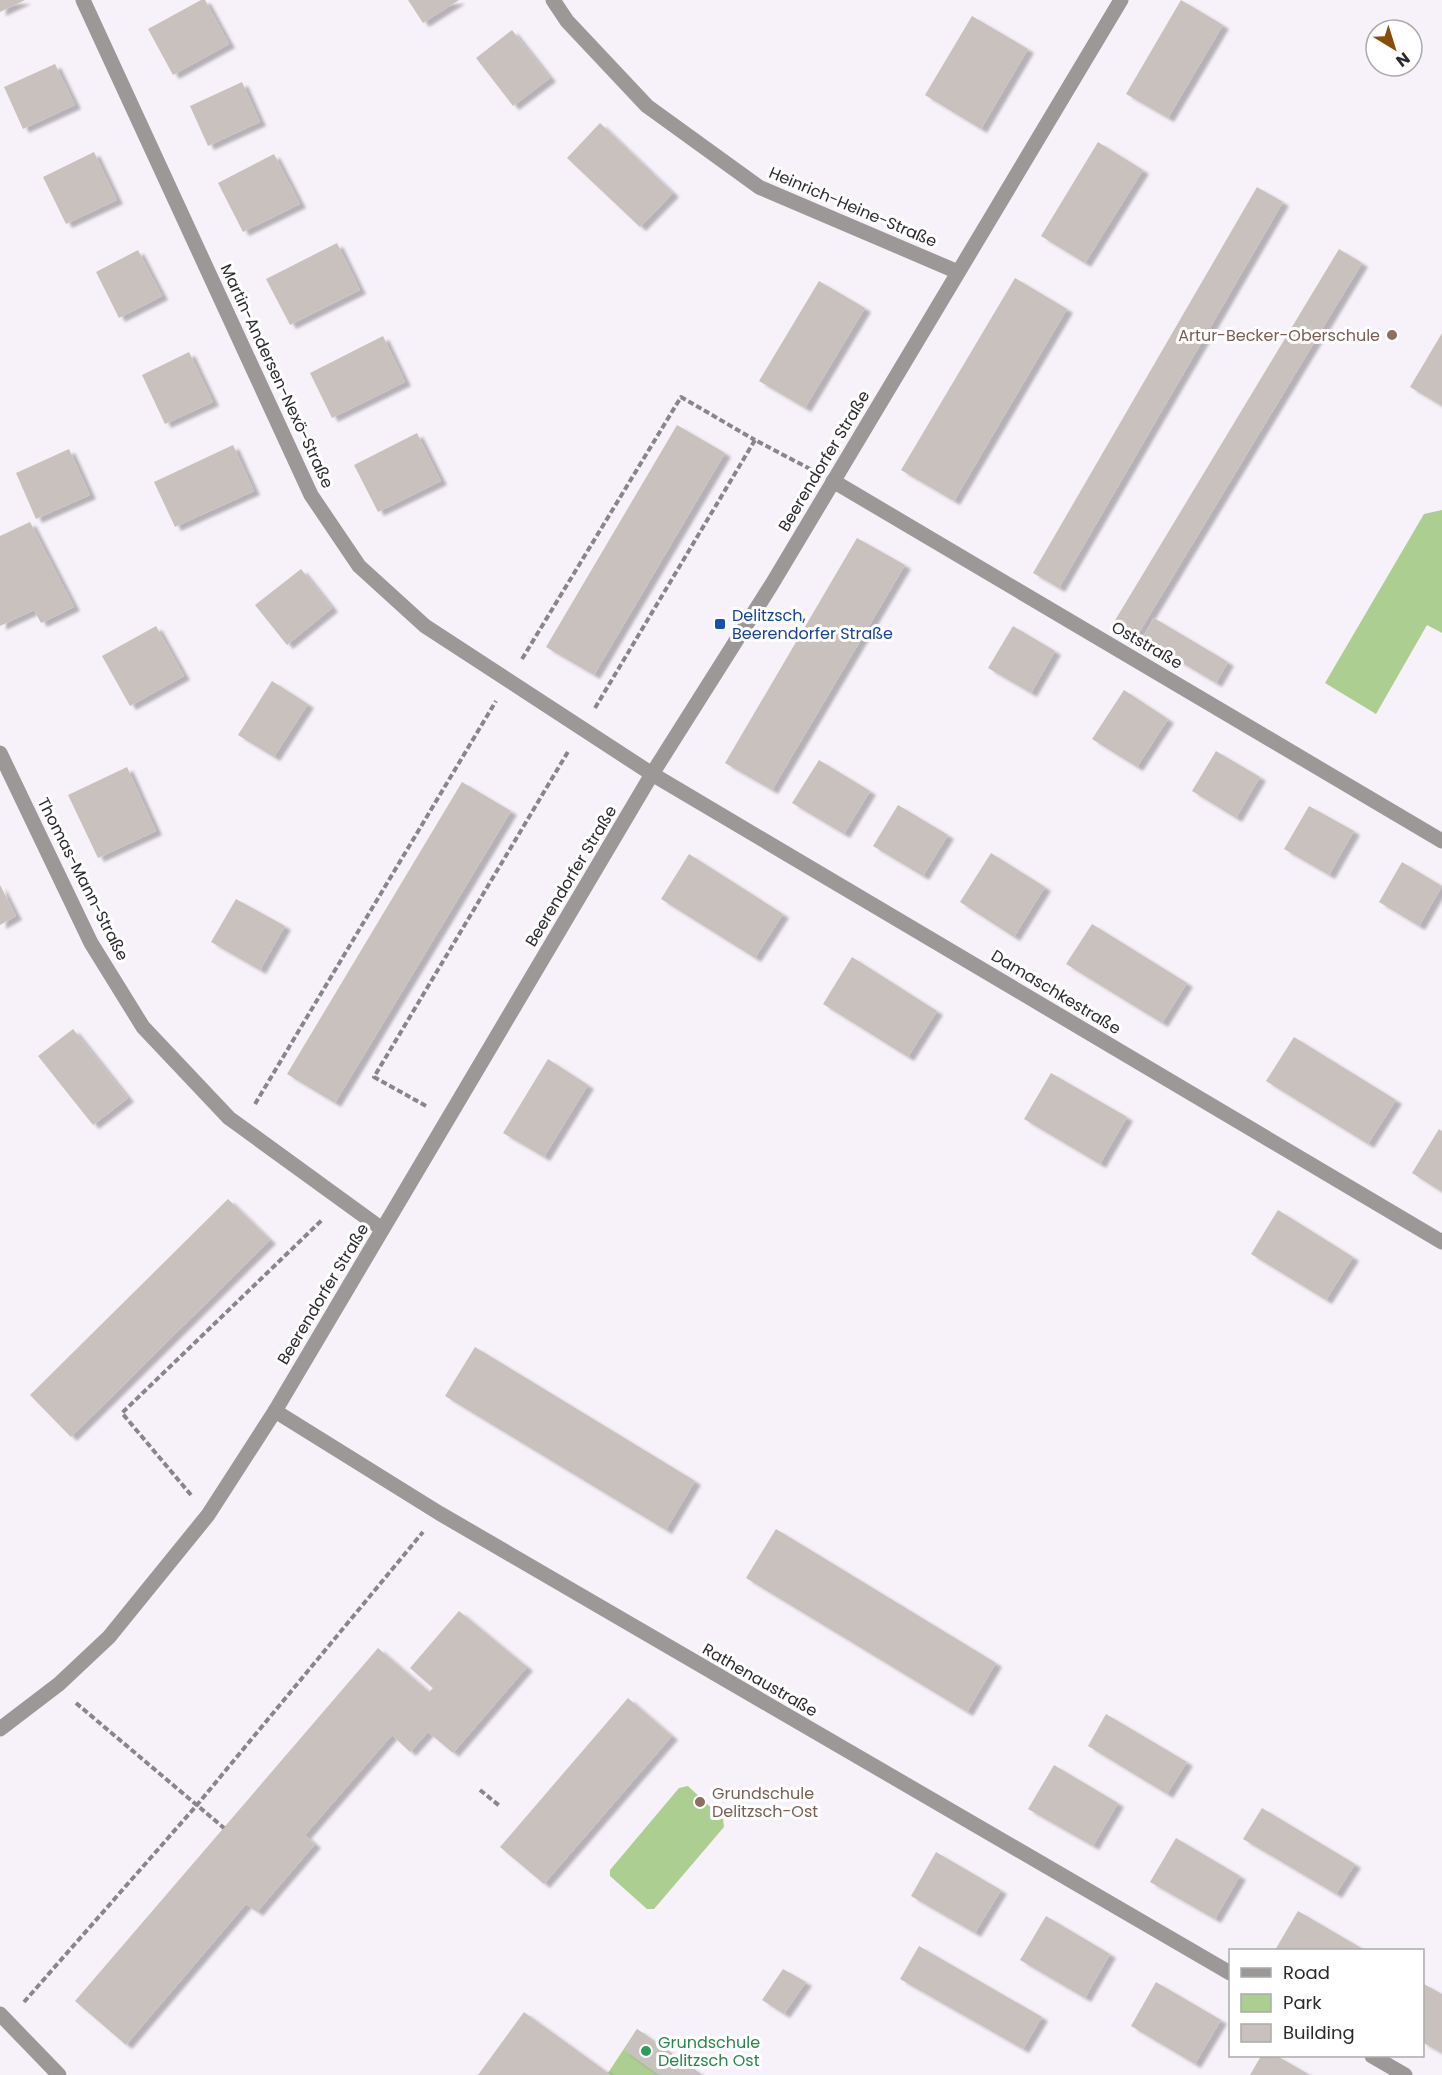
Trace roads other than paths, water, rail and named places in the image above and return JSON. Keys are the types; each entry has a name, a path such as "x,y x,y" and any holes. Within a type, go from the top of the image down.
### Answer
{"street":[{"name":"Martin-Andersen-Nexö-Straße","path":"83,0 311,495 359,566 425,626 652,774"},
{"name":"Heinrich-Heine-Straße","path":"553,0 567,21 646,106 759,187 958,272"},
{"name":"Beerendorfer Straße","path":"0,1729 59,1684 109,1636 208,1515 275,1411 652,774 772,584 1121,0"},
{"name":"Oststraße","path":"833,481 1442,841"},
{"name":"Thomas-Mann-Straße","path":"0,753 91,943 143,1027 229,1118 382,1229"},
{"name":"Damaschkestraße","path":"652,774 1442,1242"},
{"name":"Rathenaustraße","path":"275,1411 439,1513 1229,1972"},
{"path":"3,2018 59,2075"},
{"path":"1375,2057 1406,2075"}],"place":[{"name":"Artur-Becker-Oberschule","path":"1392,335"},
{"name":"Delitzsch, Beerendorfer Straße","path":"720,624"},
{"name":"Grundschule Delitzsch-Ost","path":"700,1802"},
{"name":"Grundschule Delitzsch Ost","path":"646,2051"}]}
